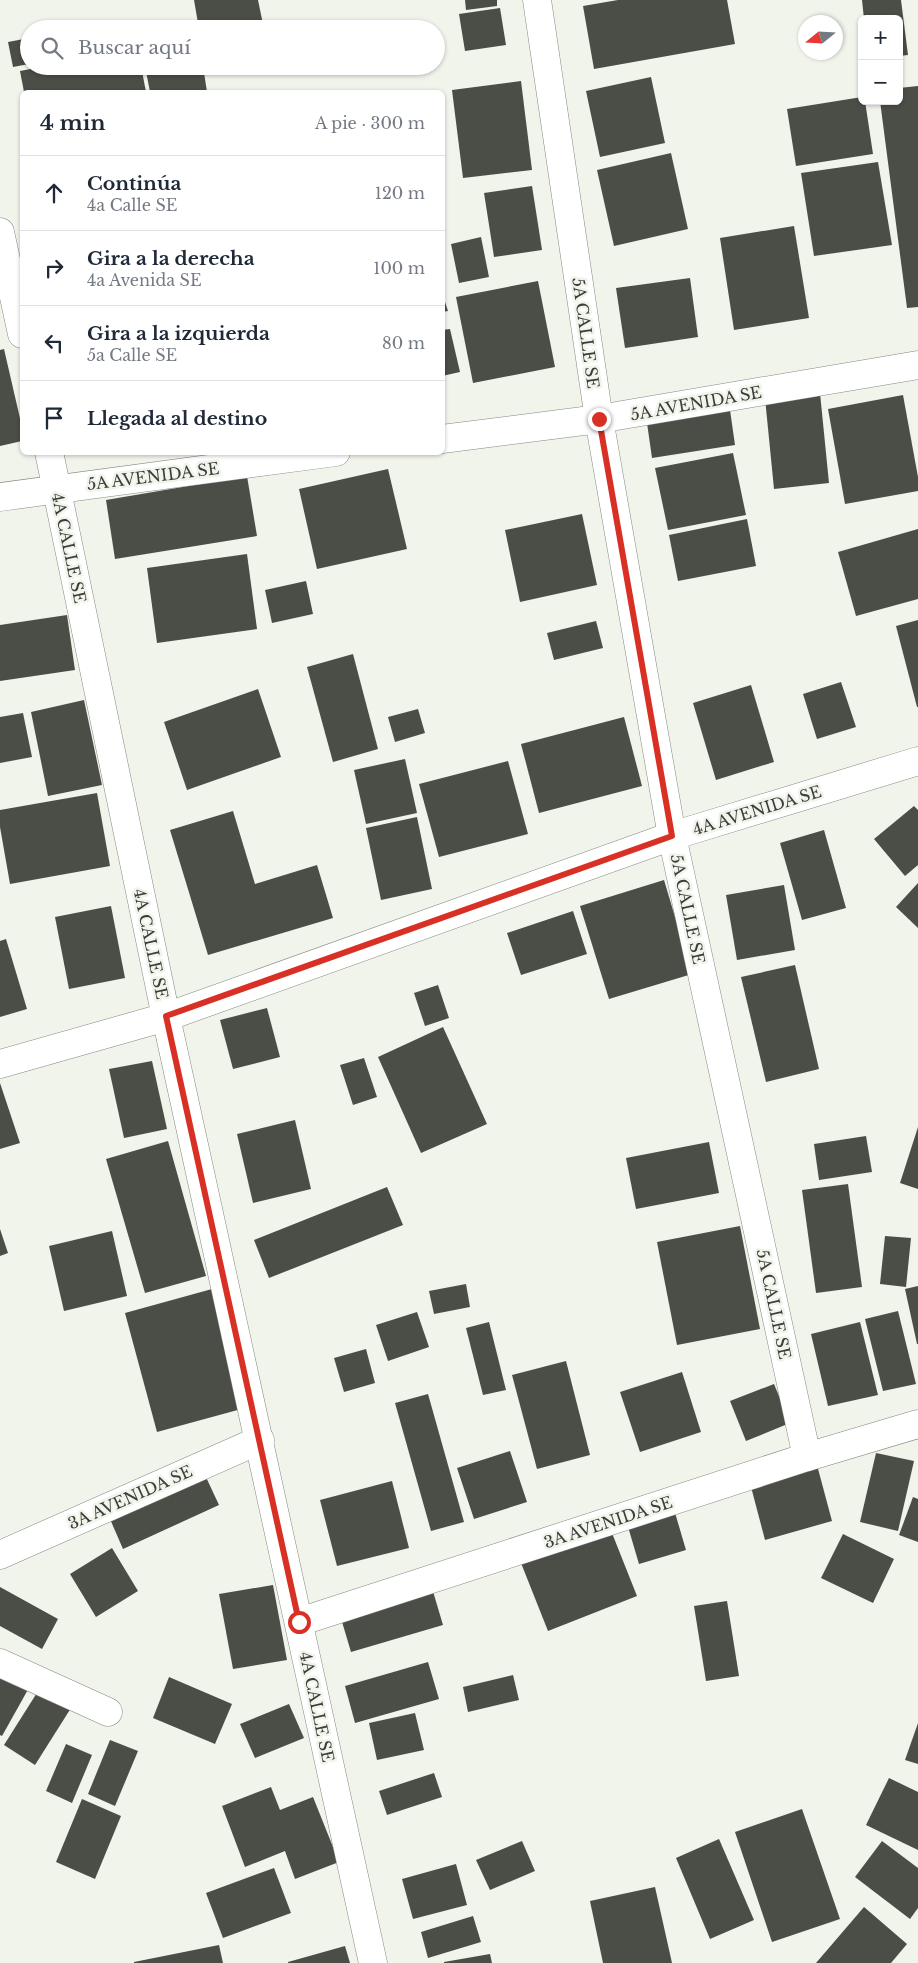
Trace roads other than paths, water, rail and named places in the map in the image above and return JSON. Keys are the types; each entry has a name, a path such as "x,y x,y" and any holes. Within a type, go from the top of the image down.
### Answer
{"street":[{"name":"5A CALLE SE","path":"537,0 599,419 672,836 807,1457"},
{"path":"0,232 20,325"},
{"name":"5A AVENIDA SE","path":"445,439 599,419 918,365"},
{"name":"4A CALLE SE","path":"49,455 166,1016 260,1440 372,1963"},
{"name":"5A AVENIDA SE","path":"0,497 313,455"},
{"name":"4A AVENIDA SE","path":"0,1064 166,1016 672,836 918,761"},
{"name":"3A AVENIDA SE","path":"299,1622 807,1457 918,1424"},
{"name":"3A AVENIDA SE","path":"0,1555 260,1440"},
{"path":"0,1663 108,1712"}]}
